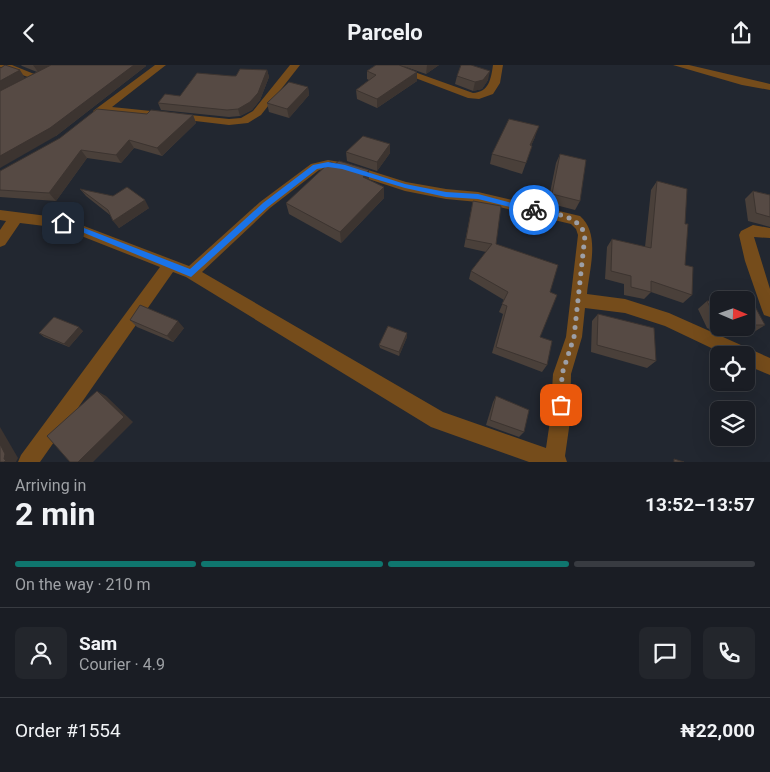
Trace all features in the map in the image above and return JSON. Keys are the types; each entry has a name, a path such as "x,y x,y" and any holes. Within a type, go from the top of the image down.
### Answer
{"street":[{"path":"3,65 43,76 22,87"},
{"path":"88,120 161,65"},
{"path":"101,110 136,111 229,122 244,121 257,113 295,65"},
{"path":"386,65 472,96 482,96 491,91 496,81 498,65"},
{"path":"678,65 770,87"},
{"path":"0,215 63,223 191,273 438,420 555,462 560,421 562,374 574,337 585,235 582,226 575,220 478,197 446,194 405,186 342,166 328,164 315,167 265,205 191,273"},
{"path":"0,241 17,216"},
{"path":"770,233 753,230 746,235 752,261 770,309"},
{"path":"28,462 170,265"},
{"path":"578,301 625,306 669,320 770,367"}],"building":[{"path":"5,65 20,70 0,81 0,67"},
{"path":"51,65 134,65 50,128 0,156 0,91"},
{"path":"376,65 399,65 417,72 377,99 356,90 376,75 367,71"},
{"path":"461,65 471,65 490,71 483,80 475,82 457,76"},
{"path":"240,69 267,70 258,93 250,102 238,109 227,110 158,103 165,94 180,96 197,73 236,76"},
{"path":"289,82 308,87 287,109 267,103"},
{"path":"97,109 147,114 151,110 193,115 157,148 129,140 116,155 81,150 49,193 0,190 0,171 60,138"},
{"path":"509,119 539,126 530,145 532,146 526,163 492,154"},
{"path":"363,136 390,144 377,162 346,152"},
{"path":"560,154 586,160 580,201 552,194"},
{"path":"339,161 369,170 363,177 384,187 340,232 286,203 330,162 335,164"},
{"path":"657,181 687,189 685,224 688,224 685,265 693,267 692,295 651,281 651,292 631,287 631,276 611,271 612,239 651,248"},
{"path":"127,187 145,200 113,221 108,210 80,189 113,196"},
{"path":"753,191 770,195 770,217 756,213"},
{"path":"473,201 501,206 496,244 558,265 550,292 557,295 540,337 552,341 547,365 496,347 507,306 502,304 508,292 471,271 492,244 466,239"},
{"path":"140,305 178,321 167,336 130,320"},
{"path":"755,307 765,325 755,325"},
{"path":"598,314 654,328 656,361 597,345"},
{"path":"54,317 79,327 64,344 39,333"},
{"path":"388,326 407,333 399,352 379,345"},
{"path":"97,391 124,417 78,462 70,462 47,436"},
{"path":"496,396 529,410 524,432 490,420"},
{"path":"0,444 5,454 4,459 6,460 4,462 0,462"}],"way so far":[{"path":"534,210 575,220 582,226 585,235 574,337 562,374 561,405"}],"route":[{"path":"63,223 191,273 265,205 315,167 328,164 342,166 405,186 446,194 478,197 534,210"}]}
